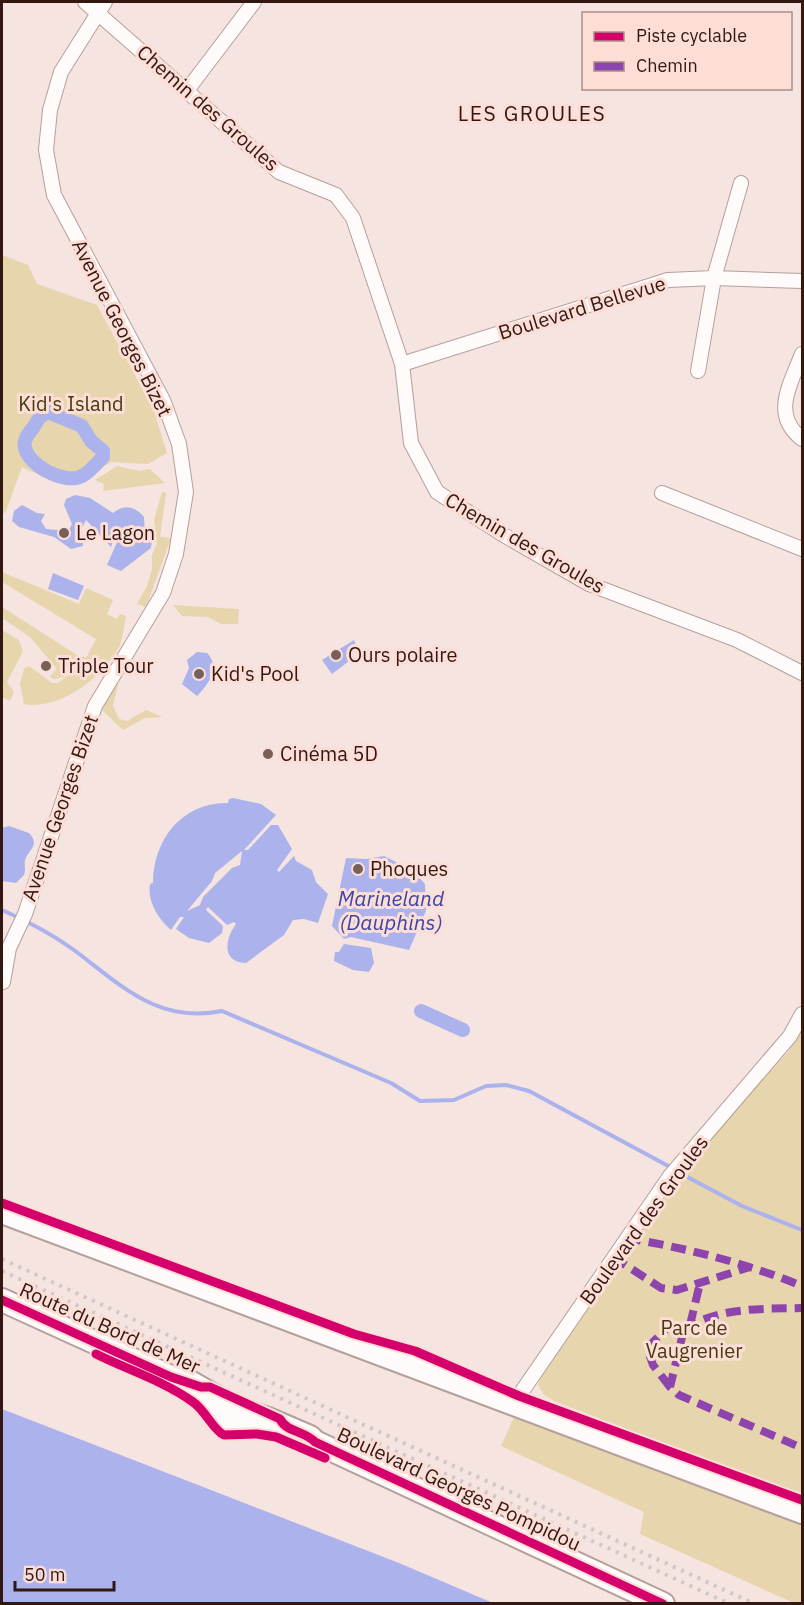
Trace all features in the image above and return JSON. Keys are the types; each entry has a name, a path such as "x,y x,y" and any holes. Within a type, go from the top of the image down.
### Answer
{"main road":[{"path":"2,1212 802,1512"},
{"name":"Route du Bord de Mer","path":"2,1300 171,1377 204,1400 234,1416"},
{"name":"Boulevard Georges Pompidou","path":"234,1416 315,1442 663,1604"}],"street":[{"name":"Chemin des Groules","path":"85,2 101,7 279,172 336,195 352,218 402,364 411,443 437,492 502,534 589,584 737,640 802,673"},
{"path":"188,89 254,2"},
{"name":"Avenue Georges Bizet","path":"3,982 9,948 25,914 95,706 163,593 176,554 186,492 179,444 163,400 54,195 46,150 50,110 61,72 101,7"},
{"path":"698,371 714,278 741,183"},
{"name":"Boulevard Bellevue","path":"402,364 668,280 714,278 802,281"},
{"path":"802,354 790,384 784,411 791,430 802,439"},
{"path":"662,493 802,549"},
{"name":"Boulevard des Groules","path":"514,1403 670,1176 789,1036 802,1014"}],"green space":[{"name":"Kid's Island","path":"2,255 28,265 37,284 97,305 153,408 167,453 148,464 111,462 81,481 59,484 22,467 6,511 2,515"},
{"path":"117,466 140,471 150,469 165,483 103,491 104,484 95,480"},
{"path":"162,492 166,493 160,537 171,538 146,607 137,604 147,586 152,569 152,555 157,543 154,520"},
{"path":"2,572 79,604 86,588 113,600 107,614 117,619 120,614 126,616 119,647 112,658 102,670 79,689 51,702 37,705 24,704 20,684 24,669 29,666 52,683 58,683 72,672 82,656 86,658 96,639 2,582"},
{"path":"173,605 239,609 238,624 221,624 208,617 182,616"},
{"path":"2,607 77,655 64,677 53,679 50,676 57,669 30,637 2,618"},
{"path":"2,630 19,640 23,651 7,682 14,692 10,701 2,697"},
{"path":"119,680 113,706 119,719 127,721 146,710 162,717 145,718 123,730 101,709"},
{"name":"Parc de Vaugrenier","path":"802,1028 802,1496 554,1401 544,1395 538,1385 544,1370 675,1172 789,1051"},
{"path":"514,1417 802,1526 802,1603 794,1603 640,1534 644,1512 501,1446"}],"water":[{"name":"Le Lagon","path":"75,495 90,498 113,513 125,507 137,510 144,517 145,534 152,540 151,548 121,571 107,565 118,540 123,537 121,530 113,531 114,539 111,547 86,520 82,528 83,546 71,549 54,537 19,527 12,521 14,511 22,505 37,513 45,514 41,521 46,529 68,531 72,524 64,505 66,499"},
{"path":"53,573 84,586 78,600 48,589"},
{"path":"354,640 358,650 352,653 353,658 332,674 322,660"},
{"name":"Kid's Pool","path":"197,652 207,653 211,658 213,670 209,681 197,696 182,684 189,668 187,660"},
{"path":"229,799 261,804 276,815 244,850 248,850 271,825 278,825 292,849 277,870 279,872 294,856 296,861 312,870 316,882 328,894 318,923 304,919 293,920 284,935 246,963 232,959 229,954 229,936 236,924 234,922 227,925 208,907 206,910 223,926 222,933 209,943 189,938 176,929 184,917 180,917 171,930 154,909 150,897 150,884 153,883 158,852 173,826 197,809 212,804 228,803","holes":["242,851 240,865 232,868 203,897 200,905 187,911 212,881 215,873"]},
{"path":"9,826 29,833 34,841 25,860 24,875 16,883 2,881 2,828"},
{"name":"Marineland (Dauphins)","path":"384,856 402,865 404,871 416,874 425,884 426,911 409,950 351,937 344,939 332,926 346,858 366,859"},
{"path":"344,944 371,948 374,963 369,972 353,970 334,961 335,952 339,952"},
{"path":"2,1409 399,1563 493,1603 2,1603"}],"waterway":[{"path":"48,412 82,426 91,441 103,451 103,457 85,475 75,478 58,476 40,467 28,455 25,448 26,437 39,418 48,412"},
{"path":"2,910 57,939 125,989 160,1007 199,1014 222,1011 391,1083 420,1101 454,1100 486,1086 506,1085 529,1091 672,1168"},
{"path":"421,1011 463,1030"},
{"path":"678,1172 742,1206 802,1230"}],"railway":[{"path":"2,1259 755,1604"},
{"path":"2,1271 730,1604"}],"marked path":[{"path":"626,1238 715,1257 802,1286"},
{"path":"613,1257 661,1288 677,1290 750,1267"},
{"path":"690,1325 700,1283"},
{"path":"670,1387 653,1365 647,1348 670,1325 684,1329 726,1313 756,1309 802,1308"},
{"path":"684,1329 670,1387 679,1395 802,1448"}],"cycle path":[{"path":"2,1203 354,1334 415,1351 519,1396 802,1500"},
{"path":"2,1300 171,1377 201,1387 210,1387 280,1419 287,1427 315,1442 663,1604"},
{"path":"96,1354 182,1395 198,1406 216,1429 224,1435 257,1434 276,1437 325,1458"}],"place":[{"name":"Le Lagon","path":"64,533"},
{"name":"Ours polaire","path":"336,655"},
{"name":"Triple Tour","path":"46,666"},
{"name":"Kid's Pool","path":"199,674"},
{"name":"Cinéma 5D","path":"268,754"},
{"name":"Phoques","path":"358,869"}],"district":[{"name":"LES GROULES","path":"532,114"}]}
